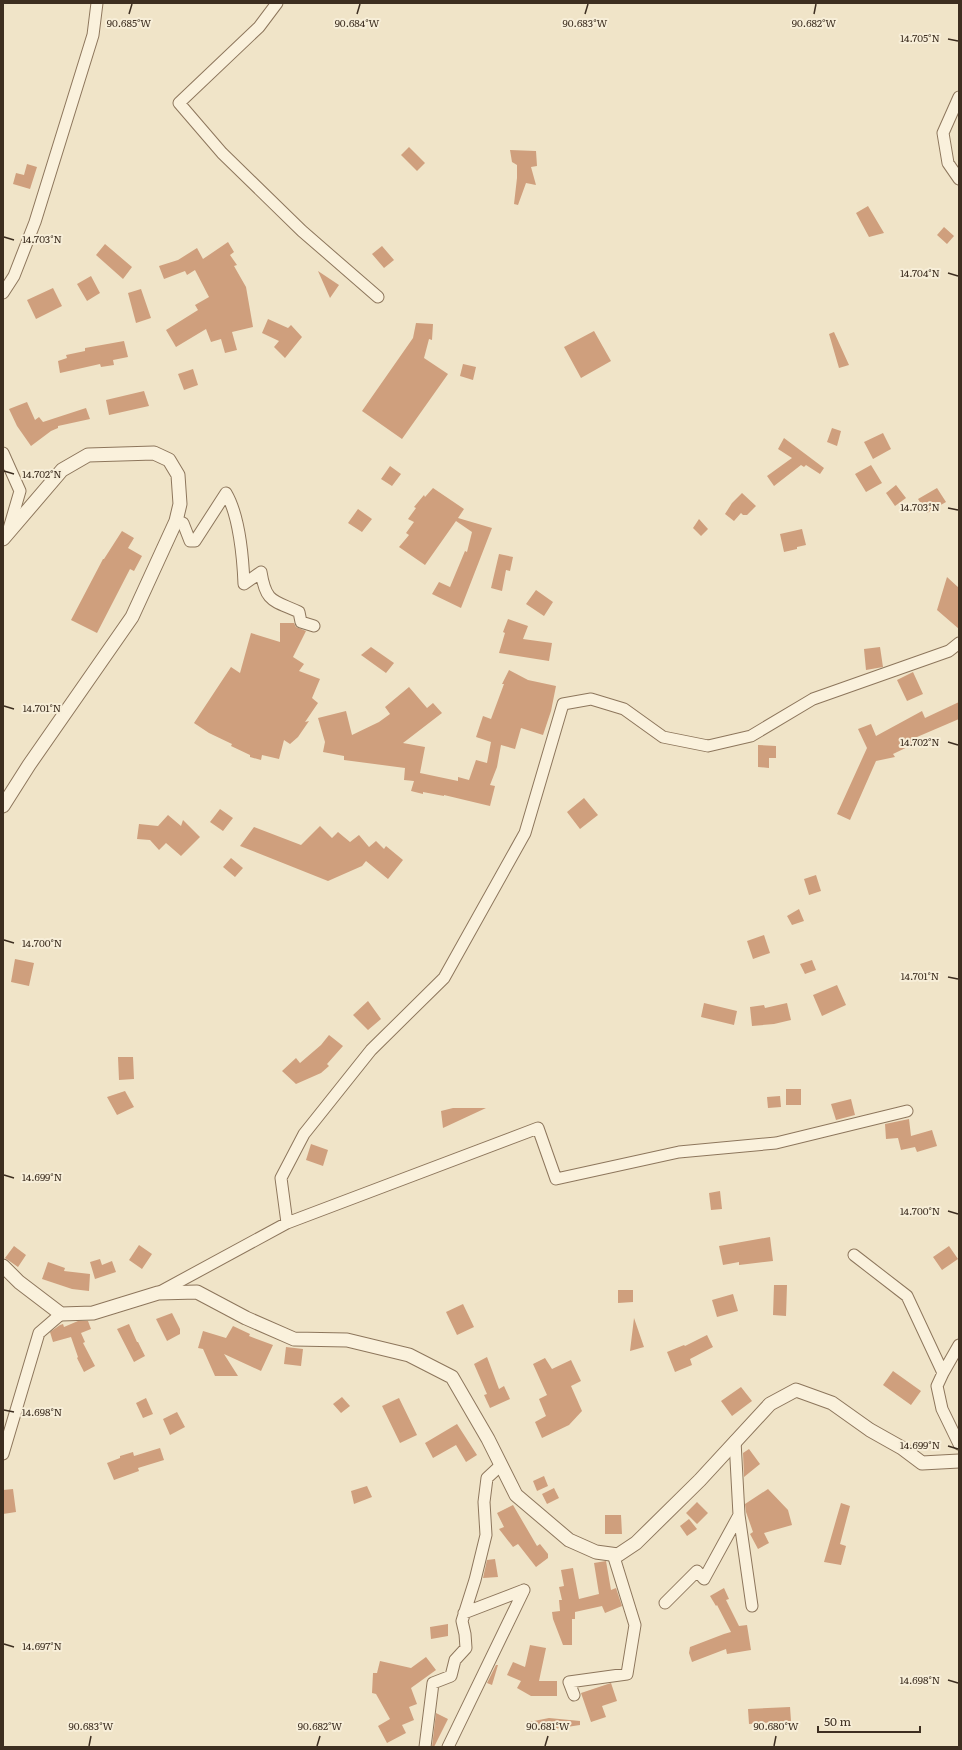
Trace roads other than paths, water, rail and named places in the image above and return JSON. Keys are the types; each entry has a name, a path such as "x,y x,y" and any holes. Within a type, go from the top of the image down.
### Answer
{"street":[{"path":"3,293 14,276 35,222 94,35 97,3"},
{"path":"277,3 266,15 259,27 179,102 227,159 302,231 378,297"},
{"path":"959,97 943,133 948,163 959,179"},
{"path":"3,453 20,491 5,538"},
{"path":"3,806 34,758 132,617 176,521 180,504 178,475 169,460 154,453 88,455 62,470 5,538"},
{"path":"176,521 183,523 190,541 195,541 226,493 232,504 244,566 244,584 261,572 264,587 270,598 299,612 301,622 314,626"},
{"path":"288,1223 281,1178 304,1134 371,1050 444,978 525,833 563,704 591,699 624,709 663,737 708,746 751,736 813,698 949,651 959,643"},
{"path":"3,1454 8,1424 39,1333 61,1314 93,1313 158,1293 288,1223 538,1128 556,1179 679,1152 776,1142 907,1111"},
{"path":"854,1255 907,1296 942,1373"},
{"path":"3,1266 19,1282 61,1314"},
{"path":"158,1293 197,1292 246,1318 294,1339 347,1340 409,1356 452,1377 488,1439 516,1495 569,1540 596,1552 618,1555 636,1543 700,1480 770,1404 796,1390 832,1403 870,1430 902,1448 922,1463 959,1460"},
{"path":"959,1345 942,1373 937,1386 942,1409 959,1444"},
{"path":"735,1441 739,1515 752,1606"},
{"path":"425,1747 433,1683 451,1676 455,1660 466,1648 466,1634 462,1621 486,1535 484,1502 487,1478 501,1465"},
{"path":"666,1603 697,1571 704,1580 739,1515"},
{"path":"574,1695 569,1682 627,1674 635,1625 614,1554"},
{"path":"448,1747 524,1590 464,1613"}]}
